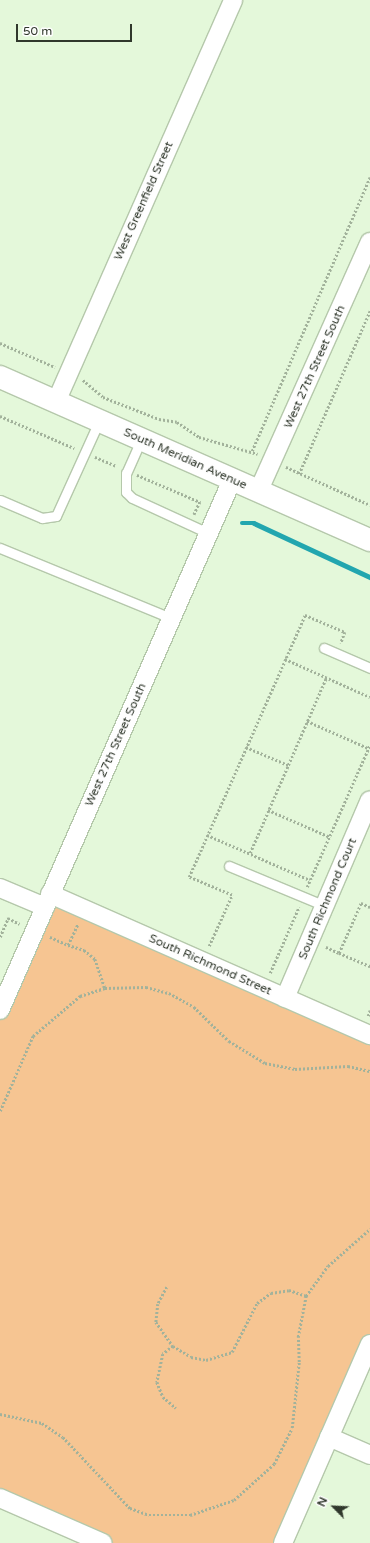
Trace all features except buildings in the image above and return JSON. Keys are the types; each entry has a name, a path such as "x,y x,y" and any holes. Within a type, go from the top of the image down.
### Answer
{"main road":[{"name":"South Meridian Avenue","path":"0,378 370,540"}],"street":[{"name":"West Greenfield Street","path":"56,402 232,0"},
{"name":"West 27th Street South","path":"258,492 370,242"},
{"name":"West 27th Street South","path":"0,1010 232,480"},
{"name":"South Richmond Court","path":"285,998 370,800"},
{"name":"South Richmond Street","path":"0,888 48,901 285,998 370,1036"},
{"path":"283,1543 370,1344"},
{"path":"329,1437 370,1455"},
{"path":"0,1498 103,1543"}],"lane":[{"path":"0,500 42,518 52,518 60,511 99,421"},
{"path":"141,440 127,471 126,492 132,498 208,533"},
{"path":"0,548 171,618"},
{"path":"324,648 370,668"},
{"path":"229,866 325,906"}],"path":[{"path":"252,451 370,177"},
{"path":"299,474 370,311"},
{"path":"0,343 86,381 103,397 159,419 177,422 199,437 252,451 299,474 370,505"},
{"path":"0,416 200,502 190,525"},
{"path":"208,946 232,896 189,877 305,615 344,632 339,649"},
{"path":"285,660 370,697"},
{"path":"250,853 326,678"},
{"path":"307,721 368,748"},
{"path":"270,973 370,745"},
{"path":"246,748 288,765"},
{"path":"268,810 330,837"},
{"path":"207,835 310,880"},
{"path":"339,953 361,903 370,906"},
{"path":"68,946 84,950 95,959 105,988"},
{"path":"326,947 370,966"},
{"path":"0,1110 33,1036 80,996 105,988 146,987 169,993 194,1007 229,1041 265,1063 294,1069 348,1066 370,1070"},
{"path":"368,1016 370,1010"},
{"path":"0,1414 42,1423 63,1437 130,1508 149,1515 208,1511 234,1500 255,1485 274,1464 286,1442 296,1407 298,1337 306,1296 328,1266 370,1229"},
{"path":"167,1287 158,1304 156,1322 173,1346 191,1357 206,1360 232,1352 257,1303 271,1293 289,1290 306,1296"},
{"path":"173,1346 163,1354 157,1382 163,1397 176,1408"}],"shaded area":[{"path":"50,894 370,1035 370,1344 283,1543 103,1543 0,1498 0,1010"}],"waterway":[{"path":"242,523 254,523 370,577"}]}
